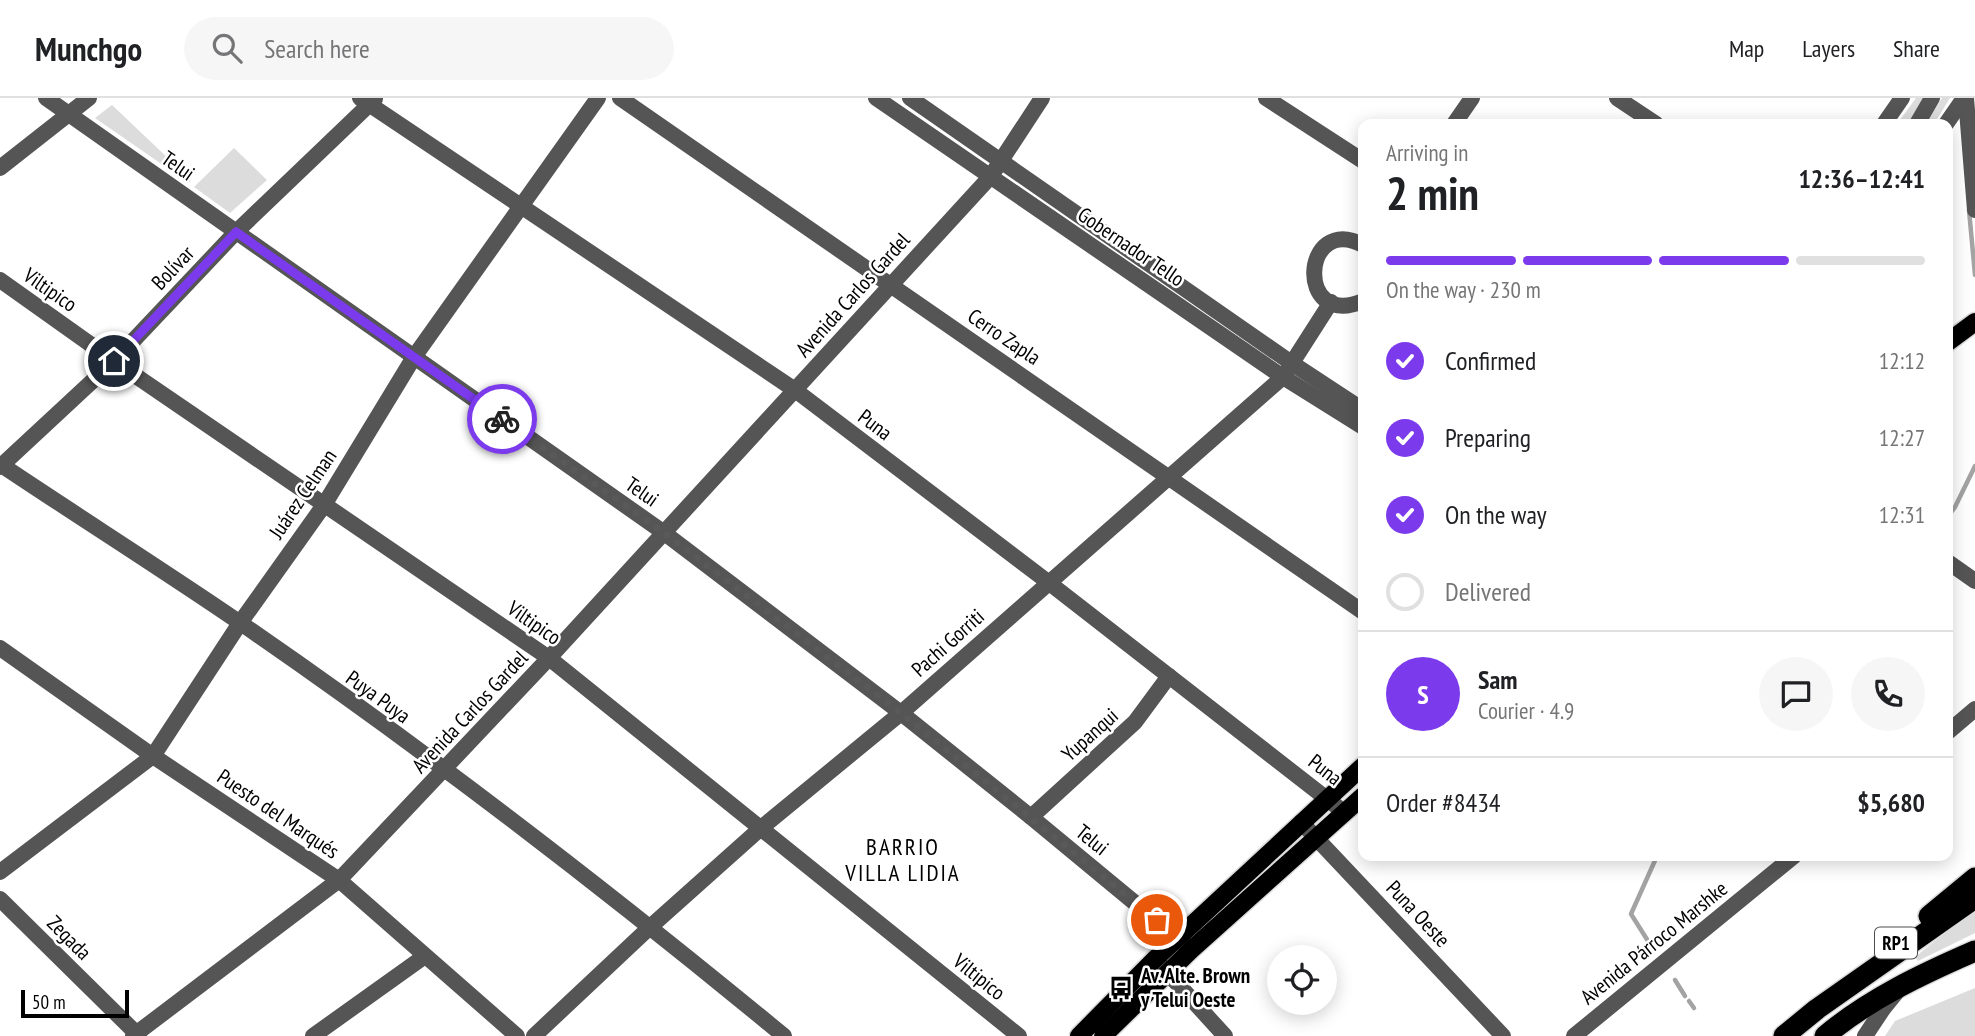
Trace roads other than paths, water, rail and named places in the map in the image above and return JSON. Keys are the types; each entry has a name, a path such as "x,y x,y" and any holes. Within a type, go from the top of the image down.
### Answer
{"highway":[{"name":"RP1","path":"1784,1036 1975,878"},
{"name":"RP1","path":"1817,1009 1975,898"},
{"name":"RP1","path":"1825,1036 1864,1007 1975,951"}],"main road":[{"path":"1953,338 1975,322"},
{"path":"1103,1036 1168,973 1184,944 1301,822 1358,770"},
{"path":"1079,1036 1154,959 1184,944 1318,838 1358,801"}],"street":[{"name":"Telui","path":"46,98 663,532 901,713 1184,944"},
{"path":"0,167 89,98"},
{"name":"Juárez Celman","path":"0,872 153,756 240,623 324,505 414,358 598,98"},
{"name":"Cerro Zapla","path":"620,98 1358,608"},
{"name":"Gobernador Tello","path":"876,98 1288,370 1358,407"},
{"name":"Gobernador Tello","path":"910,98 1358,423"},
{"name":"Avenida Carlos Gardel","path":"136,1035 339,880 549,658 991,176 1042,98"},
{"path":"1266,98 1358,158"},
{"path":"1457,119 1472,98"},
{"path":"1617,98 1648,119"},
{"path":"1887,119 1902,98"},
{"path":"1920,119 1932,98"},
{"path":"1950,119 1965,98"},
{"path":"1965,98 1975,210"},
{"name":"Puna","path":"368,100 795,390 1345,813"},
{"name":"Bolívar","path":"1,466 114,361 236,232 368,100"},
{"path":"1358,244 1345,240 1335,242 1318,254 1313,275 1322,296 1331,302 1342,306 1358,303"},
{"name":"Viltipico","path":"0,281 549,658 1019,1036"},
{"name":"Pachi Gorriti","path":"534,1036 761,828 901,713 1288,370 1331,302"},
{"name":"Puya Puya","path":"1,466 240,623 444,770 784,1036"},
{"path":"1953,566 1975,581"},
{"name":"Puesto del Marqués","path":"0,648 153,756 339,880 517,1036"},
{"name":"Yupanqui","path":"1031,817 1135,722 1169,676"},
{"path":"1953,728 1975,709"},
{"name":"Puna Oeste","path":"1301,822 1503,1036"},
{"name":"Avenida Párroco Marshke","path":"1574,1036 1788,861"},
{"name":"Zegada","path":"0,899 136,1035"},
{"path":"313,1036 425,956"},
{"path":"1154,959 1224,1036"},
{"path":"1865,1036 1903,985"}],"waterway":[{"path":"1969,210 1975,275"},
{"path":"1953,510 1975,466"},
{"path":"1648,941 1631,914 1655,861"},
{"path":"1675,980 1685,996"},
{"path":"1689,1001 1694,1008"}],"place":[{"name":"Av. Alte. Brown y Telui Oeste","path":"1121,988"}],"district":[{"name":"BARRIO VILLA LIDIA","path":"903,860"}]}
